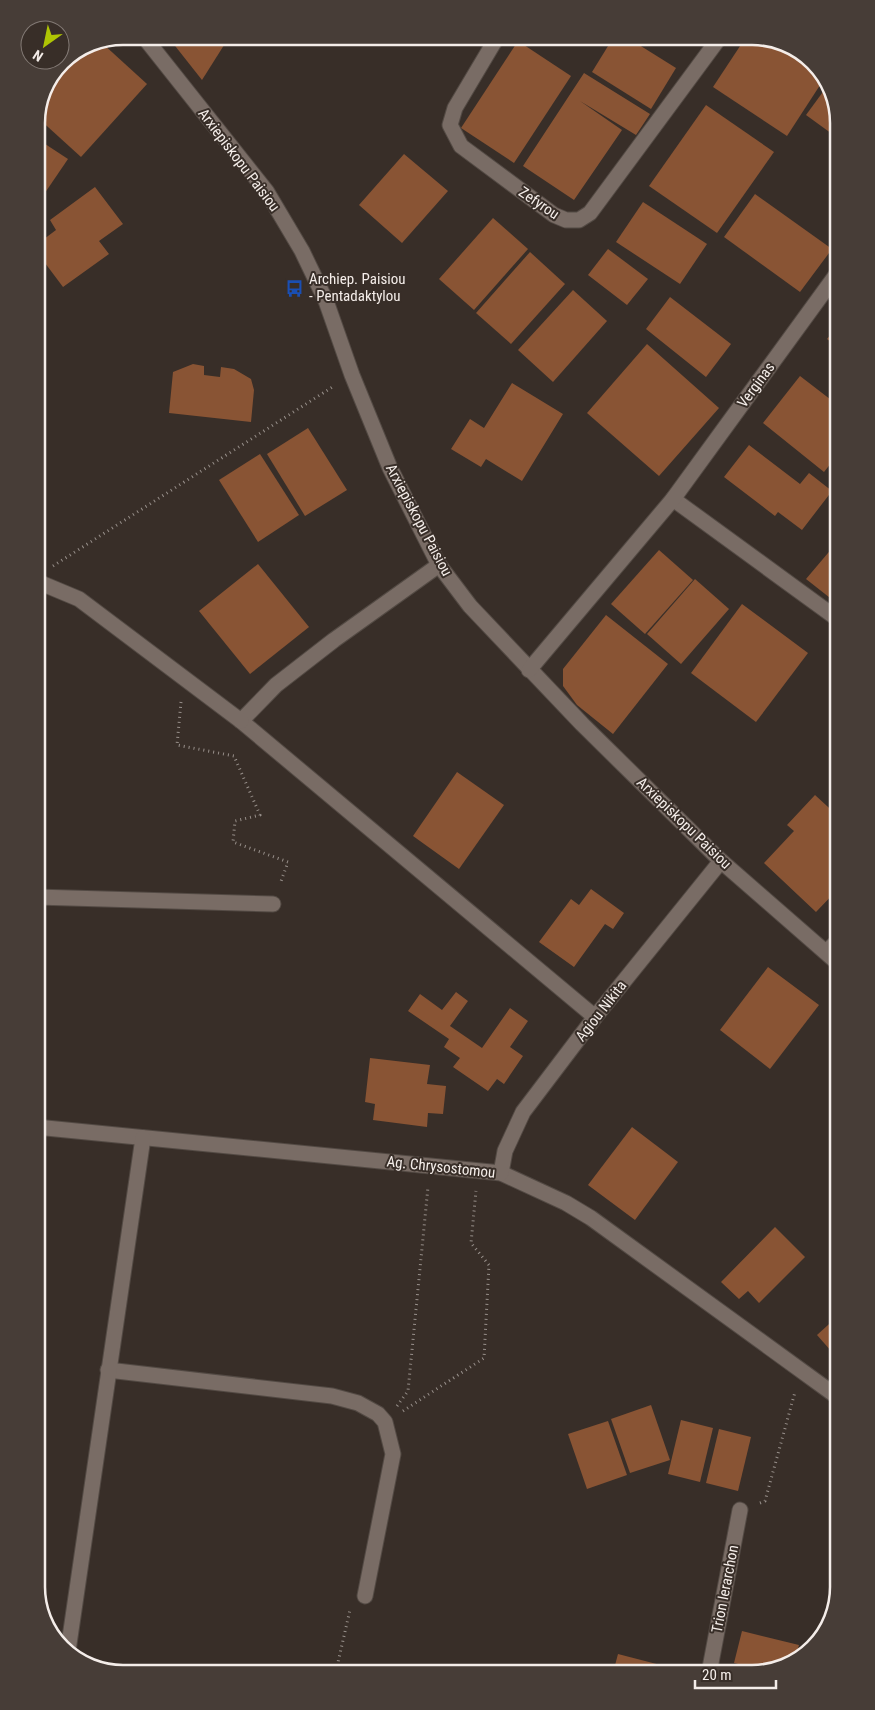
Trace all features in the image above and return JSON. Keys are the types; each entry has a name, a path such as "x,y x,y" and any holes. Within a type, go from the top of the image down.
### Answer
{"street":[{"name":"Arxiepiskopu Paisiou","path":"150,45 267,192 302,251 326,301 352,375 390,468 439,566 470,606 529,670 721,861 830,955"},
{"name":"Zefyrou","path":"492,45 455,108 450,125 461,146 540,206 566,220 579,220 590,213 714,45"},
{"name":"Verginas","path":"529,670 673,499 830,283"},
{"path":"673,499 830,613"},
{"path":"241,721 276,685 334,640 439,566"},
{"path":"45,578 79,599 241,721 595,1017"},
{"name":"Agiou Nikita","path":"501,1173 511,1133 523,1112 595,1017 721,861"},
{"path":"45,897 273,904"},
{"path":"826,951 830,948"},
{"name":"Ag. Chrysostomou","path":"45,1128 501,1173 566,1203 591,1218 830,1391"},
{"path":"69,1643 143,1138"},
{"path":"108,1370 332,1396 358,1403 378,1414 385,1422 393,1454 365,1596"},
{"name":"Trion Ierarchon","path":"711,1665 740,1510"}],"path":[{"path":"45,573 352,375"},
{"path":"185,679 181,694 177,746 234,756 260,814 235,821 233,842 288,862 273,904"},
{"path":"385,1422 408,1391 430,1166"},
{"path":"385,1422 484,1358 489,1265 472,1243 477,1170"},
{"path":"740,1510 765,1501 801,1369"},
{"path":"337,1665 349,1610 365,1596"}],"building":[{"path":"174,45 224,45 202,80"},
{"path":"515,45 524,45 571,76 514,163 461,128"},
{"path":"609,45 639,45 676,68 651,109 592,72"},
{"path":"741,45 757,45 782,51 807,68 820,85 787,136 713,87"},
{"path":"107,47 147,84 81,157 45,124 48,103 53,89 61,76 66,70 70,70 72,64 98,49"},
{"path":"584,73 650,114 636,135 580,101 622,130 574,200 523,166"},
{"path":"823,92 828,108 830,132 806,115"},
{"path":"706,105 774,152 717,233 649,186"},
{"path":"45,144 68,159 45,193"},
{"path":"404,154 448,191 402,243 359,205"},
{"path":"95,187 123,224 99,241 109,254 63,287 45,263 45,238 56,230 50,220"},
{"path":"755,194 830,248 830,252 800,292 724,237"},
{"path":"643,202 707,244 680,284 616,242"},
{"path":"493,218 528,249 474,310 439,279"},
{"path":"608,249 648,279 627,305 588,275"},
{"path":"530,252 565,284 511,344 476,313"},
{"path":"573,290 607,321 553,382 518,350"},
{"path":"670,297 731,344 706,377 646,329"},
{"path":"647,344 719,408 659,476 587,413"},
{"path":"193,364 204,366 204,375 220,377 221,367 234,369 251,379 254,390 251,422 169,413 173,372"},
{"path":"800,376 830,399 830,464 824,472 763,423"},
{"path":"512,383 563,414 522,481 486,459 481,467 451,449 470,419 484,428"},
{"path":"308,428 347,490 305,516 267,454"},
{"path":"749,445 800,484 809,473 830,489 830,494 802,530 778,512 775,516 724,477"},
{"path":"260,454 299,515 258,542 219,480"},
{"path":"659,550 693,580 645,634 611,604"},
{"path":"830,551 830,598 806,579"},
{"path":"258,564 309,627 250,674 199,611"},
{"path":"695,579 729,609 681,664 647,634"},
{"path":"742,604 808,653 756,722 691,673"},
{"path":"606,615 668,664 613,734 577,705 563,686 563,669"},
{"path":"457,772 504,805 459,869 413,836"},
{"path":"815,795 830,809 830,897 816,912 764,863 794,831 787,825"},
{"path":"591,889 624,913 613,929 605,924 574,967 539,942 571,899 579,905"},
{"path":"768,967 819,1005 770,1069 720,1030"},
{"path":"456,992 468,1001 450,1026 482,1048 510,1008 528,1021 510,1047 523,1056 504,1084 497,1079 488,1091 453,1067 460,1058 444,1047 449,1039 408,1011 420,994 442,1010"},
{"path":"370,1058 430,1065 427,1084 446,1086 443,1114 428,1113 427,1127 373,1120 375,1104 365,1102"},
{"path":"632,1127 678,1162 635,1220 588,1185"},
{"path":"775,1227 805,1257 759,1303 748,1291 739,1299 721,1282"},
{"path":"830,1323 830,1350 817,1335"},
{"path":"651,1405 670,1460 630,1473 611,1419"},
{"path":"681,1420 713,1428 700,1482 668,1474"},
{"path":"608,1421 627,1475 587,1489 568,1434"},
{"path":"719,1429 751,1437 738,1491 706,1483"},
{"path":"742,1631 799,1645 798,1650 782,1659 752,1665 734,1663"},
{"path":"618,1654 660,1665 615,1665"}],"place":[{"name":"Archiep. Paisiou - Pentadaktylou","path":"295,288"}]}
